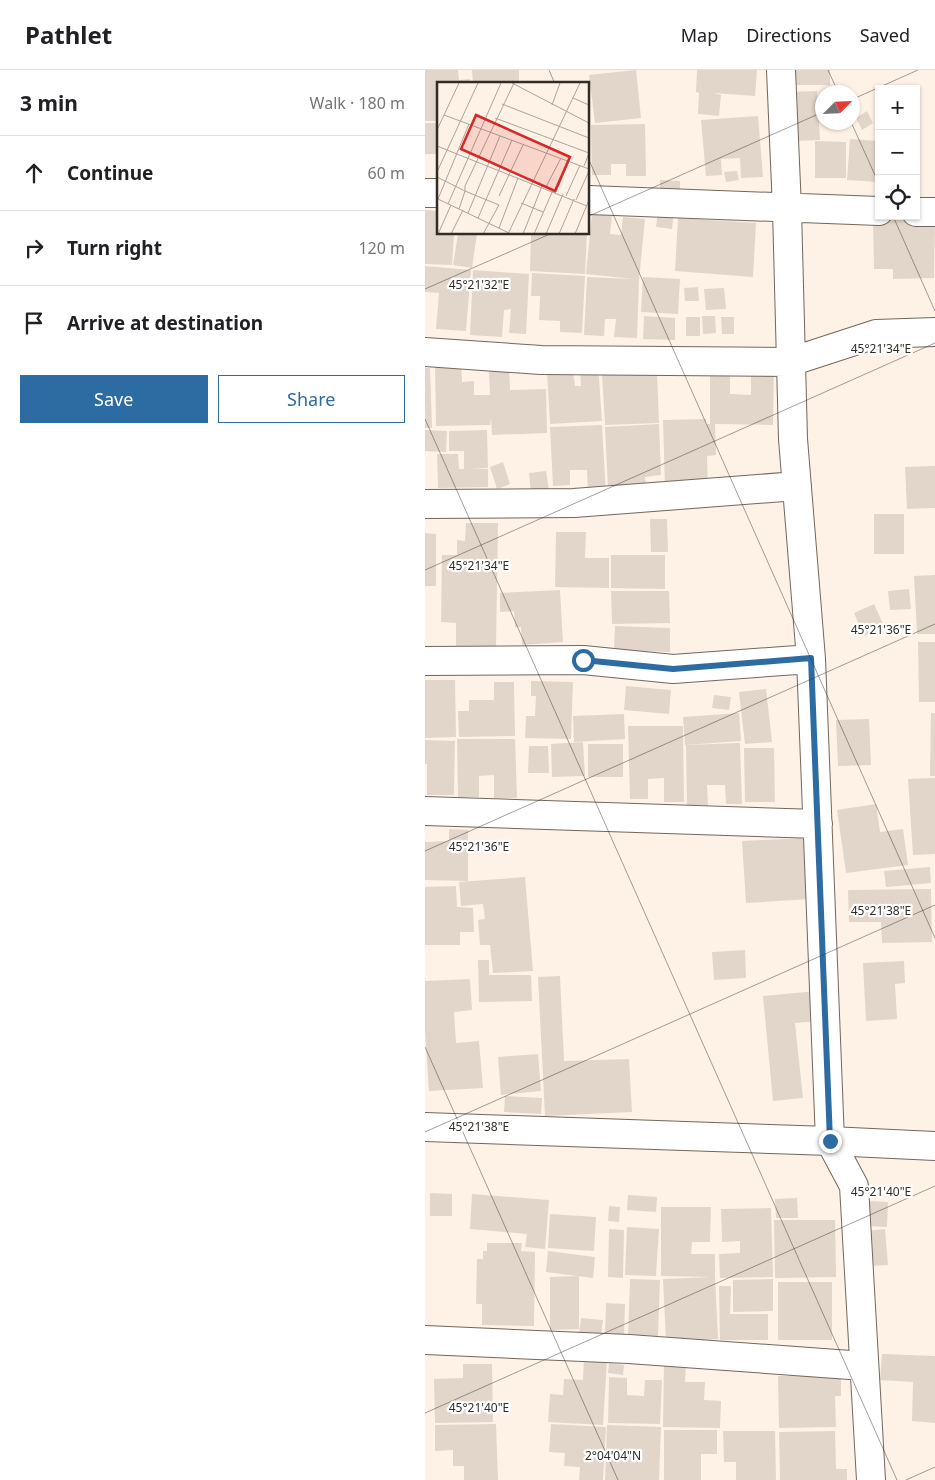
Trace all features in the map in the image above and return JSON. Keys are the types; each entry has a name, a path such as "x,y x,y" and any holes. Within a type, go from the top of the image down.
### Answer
{"street":[{"path":"781,70 787,208 793,439 811,658 830,1141 854,1186 871,1480"},
{"path":"590,200 875,211"},
{"path":"920,212 935,212"},
{"path":"425,352 541,360 790,362 876,334 935,332"},
{"path":"425,504 574,503 797,486"},
{"path":"425,662 583,660 673,669 811,658"},
{"path":"425,811 818,824"},
{"path":"425,1127 935,1146"},
{"path":"425,1340 629,1349 864,1366"}],"building":[{"path":"425,70 458,70 459,80 470,79 470,82 437,82 437,121 425,121"},
{"path":"472,70 519,70 519,82 473,82"},
{"path":"636,70 641,118 595,123 589,75"},
{"path":"697,70 757,70 755,96 714,93 721,95 719,116 698,114"},
{"path":"789,70 830,70 830,85 789,85"},
{"path":"815,91 815,130 819,130 820,140 793,141 789,92"},
{"path":"867,111 873,123 862,130 860,115"},
{"path":"758,116 763,177 741,178 740,158 721,159 722,175 706,176 701,120"},
{"path":"425,123 437,123 437,154 425,154"},
{"path":"645,124 646,176 626,176 626,164 611,164 611,175 592,175 591,125"},
{"path":"850,139 875,141 875,182 847,180"},
{"path":"815,141 846,142 846,178 815,178"},
{"path":"737,171 739,180 726,182 724,172"},
{"path":"660,180 680,181 680,196 660,197"},
{"path":"425,210 437,211 437,235 454,235 452,265 425,264"},
{"path":"658,211 674,213 672,229 656,227"},
{"path":"592,214 612,216 610,234 621,235 623,217 645,219 639,280 637,338 614,337 616,319 605,319 604,336 584,335 587,277 634,279 586,274"},
{"path":"678,218 756,223 753,277 675,271"},
{"path":"873,219 935,219 934,278 893,279 893,269 874,269"},
{"path":"458,235 477,235 472,268 453,265"},
{"path":"531,235 587,235 585,274 530,271"},
{"path":"425,266 471,270 466,331 436,329 439,293 425,292"},
{"path":"473,270 529,274 526,334 509,333 511,309 504,310 502,337 470,335"},
{"path":"532,273 585,276 582,333 560,332 560,321 539,320 540,296 531,296"},
{"path":"643,277 680,279 678,314 641,312"},
{"path":"698,287 699,301 685,301 684,288"},
{"path":"724,288 726,309 706,310 704,289"},
{"path":"644,316 675,318 675,340 643,339"},
{"path":"702,316 715,316 716,333 703,334"},
{"path":"686,317 700,317 700,336 686,336"},
{"path":"721,317 734,317 734,334 722,334"},
{"path":"751,362 774,362 773,425 715,424 716,455 707,456 708,489 665,490 663,420 706,419 706,424 710,424 710,366 730,366 730,394 751,395"},
{"path":"435,364 461,364 462,382 474,381 474,395 490,395 489,370 509,369 510,390 546,389 547,433 492,435 491,418 490,425 436,426"},
{"path":"598,365 602,421 550,424 547,372 573,371 575,386 581,386 580,367"},
{"path":"425,368 430,368 432,428 425,428"},
{"path":"657,372 659,423 605,425 602,374"},
{"path":"659,424 661,475 645,477 646,486 608,488 605,427"},
{"path":"602,425 606,496 588,496 587,470 570,470 570,485 553,486 550,427"},
{"path":"425,430 447,431 446,452 425,451"},
{"path":"487,430 488,468 468,469 488,469 488,487 438,488 437,454 458,454 459,469 464,469 464,451 449,451 449,431"},
{"path":"503,462 510,484 497,489 490,467"},
{"path":"935,466 935,508 907,509 905,467"},
{"path":"546,471 549,490 531,492 529,473"},
{"path":"874,514 904,514 904,554 874,554"},
{"path":"650,519 667,519 668,552 651,552"},
{"path":"466,523 498,523 496,648 456,647 456,623 441,622 442,555 457,555 457,540 465,541"},
{"path":"556,532 586,532 585,558 609,558 609,588 555,587"},
{"path":"425,533 436,534 436,586 425,586"},
{"path":"611,555 665,555 665,589 611,588"},
{"path":"935,575 935,634 917,634 914,576"},
{"path":"909,589 911,609 890,610 888,591"},
{"path":"560,590 563,642 522,645 521,627 515,627 514,611 500,612 500,593"},
{"path":"611,591 669,591 670,623 612,624"},
{"path":"874,604 884,626 864,636 854,613"},
{"path":"615,626 670,628 670,652 614,650"},
{"path":"918,642 935,642 935,702 919,702"},
{"path":"425,680 455,680 456,737 425,738"},
{"path":"531,681 573,682 571,739 525,738 526,716 535,716 536,696 531,696"},
{"path":"494,682 514,682 515,736 459,737 458,711 469,711 469,700 494,700"},
{"path":"626,686 671,690 669,714 624,710"},
{"path":"766,689 772,742 745,744 739,692"},
{"path":"714,695 731,697 729,710 712,708"},
{"path":"739,713 741,741 685,745 683,717"},
{"path":"931,713 935,713 935,776 930,776"},
{"path":"624,714 625,739 574,742 573,716"},
{"path":"869,719 871,765 838,766 836,720"},
{"path":"628,726 683,726 684,802 664,802 664,778 648,779 648,799 630,799"},
{"path":"457,739 515,739 517,798 494,798 494,775 479,776 479,797 458,797"},
{"path":"425,740 455,741 454,795 427,795"},
{"path":"583,742 585,776 552,777 551,744"},
{"path":"740,743 742,804 726,804 725,785 707,785 708,805 687,805 686,745"},
{"path":"588,744 623,744 623,777 588,777"},
{"path":"529,746 548,746 549,773 528,773"},
{"path":"744,748 774,748 775,802 745,802"},
{"path":"935,778 935,854 913,855 908,779"},
{"path":"876,804 880,832 903,829 908,865 846,873 837,810"},
{"path":"449,829 468,830 468,881 425,880 425,842 449,841"},
{"path":"808,838 811,899 746,903 742,841"},
{"path":"930,867 931,883 886,887 884,871"},
{"path":"525,877 533,971 493,973 490,945 480,945 478,920 485,919 483,904 461,906 459,882"},
{"path":"456,886 457,907 473,908 474,932 460,932 460,945 425,945 425,887"},
{"path":"931,889 932,942 882,943 881,922 849,922 848,890"},
{"path":"745,950 746,978 714,980 712,952"},
{"path":"478,960 489,960 489,975 531,975 532,1001 479,1002"},
{"path":"904,961 905,983 895,984 897,1019 866,1021 863,963"},
{"path":"560,976 564,1061 629,1059 632,1112 545,1116 538,977"},
{"path":"470,979 472,1010 454,1012 456,1043 479,1041 483,1088 429,1091 425,1031 425,981"},
{"path":"817,991 820,1021 795,1023 803,1098 773,1101 763,996"},
{"path":"538,1054 541,1091 501,1095 498,1057"},
{"path":"505,1096 542,1098 541,1114 504,1112"},
{"path":"430,1193 452,1194 452,1216 430,1216"},
{"path":"472,1194 549,1200 545,1249 525,1247 527,1234 470,1229"},
{"path":"628,1195 657,1197 656,1212 627,1210"},
{"path":"797,1198 798,1218 776,1218 775,1199"},
{"path":"869,1201 888,1202 887,1227 868,1226"},
{"path":"609,1206 620,1207 619,1222 608,1221"},
{"path":"661,1207 711,1207 710,1242 692,1242 691,1254 715,1254 718,1339 666,1342 663,1279 712,1277 661,1276"},
{"path":"771,1208 773,1277 720,1278 719,1254 740,1253 740,1241 722,1242 721,1209"},
{"path":"550,1214 596,1217 594,1251 548,1248"},
{"path":"774,1220 835,1220 836,1277 775,1278"},
{"path":"627,1227 659,1229 656,1276 625,1275"},
{"path":"609,1229 624,1230 623,1278 608,1277"},
{"path":"885,1229 888,1265 869,1266 866,1231"},
{"path":"487,1243 522,1243 521,1251 535,1252 534,1326 482,1325 482,1304 476,1304 477,1259 483,1259 483,1251 487,1251"},
{"path":"548,1251 595,1257 593,1278 546,1272"},
{"path":"579,1276 579,1329 550,1330 550,1277"},
{"path":"630,1279 660,1280 658,1336 628,1335"},
{"path":"773,1279 773,1311 733,1312 733,1280"},
{"path":"778,1282 832,1282 832,1340 778,1340"},
{"path":"719,1286 731,1286 730,1314 768,1314 768,1340 720,1340"},
{"path":"606,1303 625,1304 624,1335 605,1334"},
{"path":"581,1318 603,1320 601,1336 579,1334"},
{"path":"882,1354 935,1356 935,1423 912,1421 913,1382 880,1380"},
{"path":"584,1358 607,1360 603,1425 548,1422 550,1394 563,1395 564,1379 583,1380"},
{"path":"609,1363 624,1365 623,1375 608,1373"},
{"path":"463,1364 492,1364 493,1422 435,1423 434,1379 463,1378"},
{"path":"664,1364 686,1364 685,1382 705,1382 704,1400 721,1401 720,1428 663,1427"},
{"path":"778,1376 841,1376 841,1396 835,1396 836,1427 779,1428"},
{"path":"609,1377 627,1378 627,1395 644,1396 645,1380 662,1380 660,1424 608,1423"},
{"path":"496,1424 498,1480 464,1480 464,1466 453,1466 453,1450 435,1451 435,1425"},
{"path":"551,1424 606,1427 603,1480 579,1480 580,1467 564,1466 565,1453 549,1452"},
{"path":"607,1425 661,1427 659,1480 605,1480"},
{"path":"664,1430 717,1430 717,1454 701,1454 701,1480 664,1480"},
{"path":"723,1431 775,1431 776,1480 736,1480 736,1462 724,1462"},
{"path":"835,1431 836,1469 847,1469 847,1480 780,1480 779,1432"}],"route":[{"path":"583,660 673,669 811,658 830,1141"}]}
